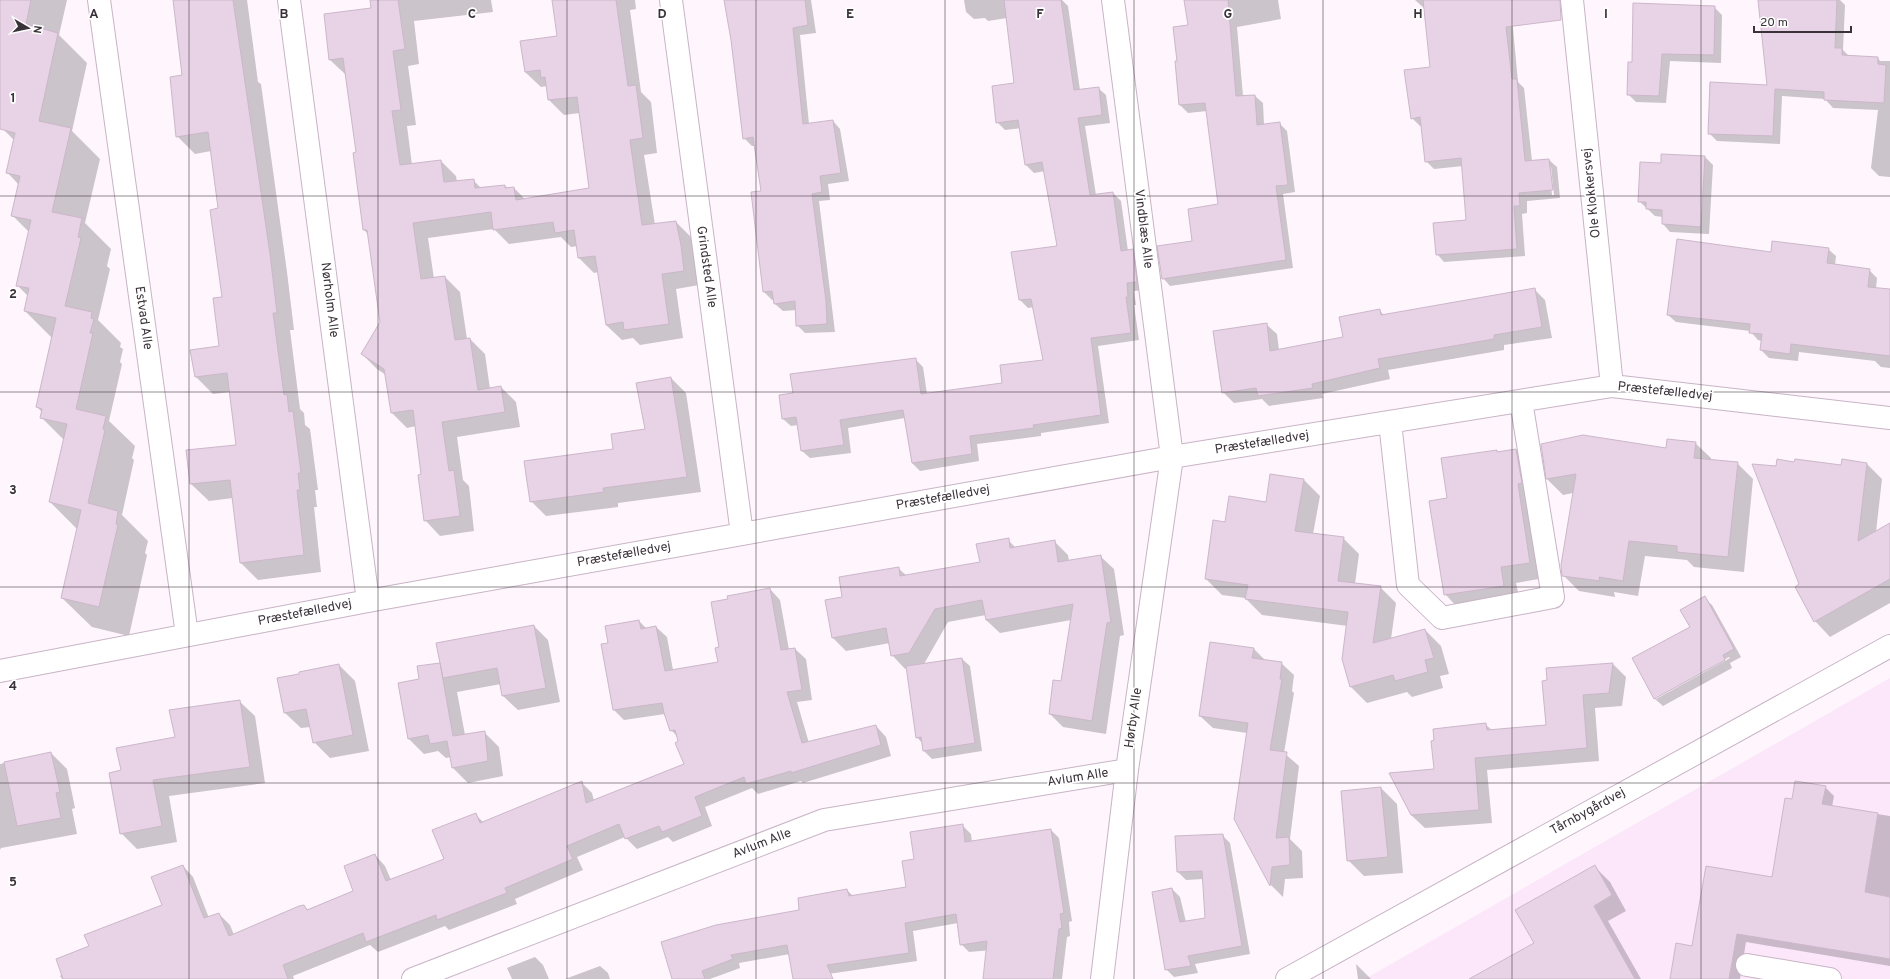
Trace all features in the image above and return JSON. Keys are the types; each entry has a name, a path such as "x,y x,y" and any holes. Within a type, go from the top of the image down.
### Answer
{"street":[{"name":"Estvad Alle","path":"99,0 187,635"},
{"name":"Nørholm Alle","path":"290,0 368,601"},
{"name":"Grindsted Alle","path":"671,0 742,534"},
{"name":"Vindblæs Alle","path":"1113,0 1172,457"},
{"name":"Ole Klokkersvej","path":"1572,0 1612,386"},
{"name":"Præstefælledvej","path":"0,671 368,601 1172,457 1612,386 1890,418"},
{"path":"1390,422 1408,585 1442,618 1553,597 1521,401"},
{"name":"Hørby Alle","path":"1102,979 1127,770 1172,457"},
{"name":"Tårnbygårdvej","path":"1287,979 1890,646"},
{"name":"Avlum Alle","path":"413,979 824,820 1127,770"},
{"path":"1747,965 1830,979"}],"shaded area":[{"path":"1890,678 1890,979 1365,979"}],"building":[{"path":"0,0 31,0 26,24 58,33 39,121 71,128 52,212 82,218 78,237 81,238 65,306 92,312 91,318 94,319 90,333 93,333 76,409 106,416 103,429 105,430 88,503 118,511 116,524 118,525 99,607 61,598 81,510 49,502 67,424 40,418 42,409 36,407 56,318 24,311 29,288 16,286 31,220 11,216 20,176 6,173 15,133 0,129"},
{"path":"173,0 233,0 270,254 277,313 273,313 284,395 287,394 289,412 293,411 301,473 298,473 300,490 297,490 304,555 240,563 230,480 190,484 186,450 236,445 227,373 195,377 190,350 219,346 213,298 222,297 210,210 218,208 208,132 176,137 170,77 182,75"},
{"path":"370,0 398,0 405,49 393,51 401,110 392,111 400,165 441,160 444,182 474,179 475,188 505,185 505,188 514,187 516,200 589,188 577,97 548,100 545,77 541,78 540,70 525,72 520,41 557,36 552,0 616,0 628,86 636,85 643,138 630,140 642,225 676,221 684,271 662,274 669,324 624,330 623,322 606,325 595,256 578,258 574,230 555,233 553,222 493,230 491,212 413,223 421,279 445,276 455,340 470,338 478,390 501,386 505,412 442,422 449,471 454,470 460,516 424,521 418,475 421,474 413,410 391,413 384,369 361,354 380,322 367,230 363,230 353,153 356,152 343,58 329,60 324,14 371,8"},
{"path":"724,0 805,0 808,25 793,28 803,124 833,120 841,173 820,176 822,192 812,194 826,301 827,324 796,326 795,301 774,304 772,291 763,292 751,192 761,191 753,137 743,139 731,40"},
{"path":"1004,0 1061,0 1074,90 1099,87 1102,115 1078,118 1090,195 1113,192 1121,251 1133,249 1137,282 1127,283 1128,297 1126,297 1131,333 1091,338 1101,415 1033,425 1034,428 970,436 972,454 912,463 903,410 840,420 844,445 801,451 796,417 782,419 779,395 793,393 790,374 916,358 921,394 1002,383 1000,365 1043,360 1031,299 1019,300 1011,252 1057,246 1042,162 1025,165 1018,120 996,123 992,86 1014,83"},
{"path":"1184,0 1228,0 1236,96 1255,95 1257,125 1280,122 1288,185 1276,186 1286,260 1162,279 1157,246 1192,241 1188,209 1218,204 1205,103 1179,105 1175,61 1177,61 1173,27 1188,25"},
{"path":"1423,0 1560,0 1561,20 1506,27 1512,79 1517,79 1525,161 1549,159 1553,190 1519,193 1520,206 1514,206 1517,249 1436,255 1433,223 1466,220 1461,158 1425,162 1420,117 1411,119 1404,70 1430,67"},
{"path":"1758,0 1837,0 1835,48 1842,48 1842,55 1878,57 1878,64 1886,65 1884,103 1824,100 1824,92 1775,89 1773,136 1708,134 1710,82 1767,85"},
{"path":"1633,3 1715,6 1714,55 1662,54 1659,96 1627,95 1628,62 1632,62"},
{"path":"1661,154 1705,156 1701,227 1662,224 1662,210 1646,209 1646,202 1638,202 1640,162 1661,163"},
{"path":"1677,239 1771,252 1772,241 1829,248 1827,263 1870,269 1868,287 1890,289 1890,356 1791,344 1790,354 1760,350 1762,334 1749,333 1750,324 1667,315"},
{"path":"1535,288 1542,327 1494,335 1494,339 1378,359 1380,368 1312,384 1313,388 1258,396 1256,388 1222,393 1213,331 1267,323 1270,351 1343,337 1339,317 1380,309 1381,315"},
{"path":"671,377 687,477 603,488 604,492 530,502 524,461 613,449 611,434 645,429 636,383"},
{"path":"1583,435 1666,448 1667,439 1696,442 1694,458 1738,462 1728,557 1677,552 1677,546 1629,541 1623,581 1599,577 1600,581 1562,576 1561,565 1576,474 1546,479 1541,444"},
{"path":"1516,449 1522,483 1518,484 1530,563 1501,567 1504,586 1444,595 1429,501 1447,498 1441,458 1497,450 1497,452"},
{"path":"1777,459 1794,462 1795,459 1841,465 1842,459 1867,463 1858,541 1890,523 1890,579 1814,622 1795,587 1799,584 1752,464 1776,466"},
{"path":"1270,474 1304,479 1295,531 1344,537 1338,581 1381,586 1373,643 1425,629 1434,658 1425,660 1428,672 1395,681 1393,675 1350,687 1342,659 1348,612 1245,599 1248,585 1205,579 1213,520 1225,522 1229,496 1266,502"},
{"path":"1009,538 1010,548 1055,540 1058,562 1101,555 1111,622 1107,623 1092,721 1049,714 1053,680 1061,681 1073,604 986,620 982,600 935,609 909,653 891,656 886,628 832,638 825,600 842,597 839,577 899,567 900,576 980,562 976,544"},
{"path":"770,588 781,650 795,648 802,690 787,692 802,743 876,725 881,745 791,773 791,771 746,784 744,777 695,797 702,816 662,832 659,826 625,839 619,824 567,846 573,859 505,888 507,893 437,920 436,915 366,942 363,933 283,965 288,979 63,979 56,959 89,946 84,935 162,905 151,877 183,865 204,918 219,913 229,936 299,906 304,905 307,910 353,891 344,866 375,854 386,881 444,859 432,830 476,813 480,823 582,781 586,803 684,764 675,743 678,741 675,730 670,731 662,703 613,710 601,644 608,643 605,626 639,620 641,629 656,626 665,671 718,662 715,648 719,647 711,602 728,599 727,596"},
{"path":"1705,596 1734,649 1723,655 1725,660 1654,699 1632,658 1690,627 1680,610"},
{"path":"534,625 546,688 502,696 497,668 443,678 436,643"},
{"path":"1210,642 1254,648 1252,658 1282,662 1280,679 1282,679 1270,750 1287,752 1276,838 1289,837 1290,865 1272,867 1270,886 1234,819 1248,723 1199,716"},
{"path":"962,658 975,743 923,751 921,737 916,738 906,666"},
{"path":"440,663 453,736 485,731 488,761 452,768 447,741 430,744 428,735 408,739 398,683 419,679 417,666"},
{"path":"1613,663 1609,693 1583,695 1587,748 1475,758 1479,810 1411,815 1389,773 1434,769 1431,741 1434,740 1433,729 1486,723 1487,730 1546,725 1542,681 1547,680 1546,668"},
{"path":"339,664 353,735 313,743 306,709 284,713 277,678"},
{"path":"240,700 250,767 153,780 162,826 120,834 109,773 121,770 116,748 175,737 169,710"},
{"path":"51,752 60,792 56,793 61,818 17,826 4,762"},
{"path":"1795,781 1826,786 1822,804 1878,813 1865,892 1890,897 1890,959 1737,934 1729,979 1670,979 1676,943 1692,946 1706,866 1772,877 1785,798 1792,799"},
{"path":"1381,787 1388,857 1347,861 1341,791"},
{"path":"963,824 965,842 1051,829 1064,913 1060,914 1062,928 1059,929 1053,979 983,979 987,941 960,945 956,914 905,923 909,953 827,965 833,979 793,979 787,945 731,955 733,959 702,971 705,979 672,979 661,942 716,925 799,910 798,898 847,889 849,896 906,887 902,861 914,859 910,832"},
{"path":"1223,834 1242,946 1188,956 1191,966 1165,970 1152,892 1172,888 1180,922 1205,918 1202,871 1177,872 1175,836"},
{"path":"1595,865 1612,895 1594,906 1635,979 1469,979 1534,943 1515,910"}]}
